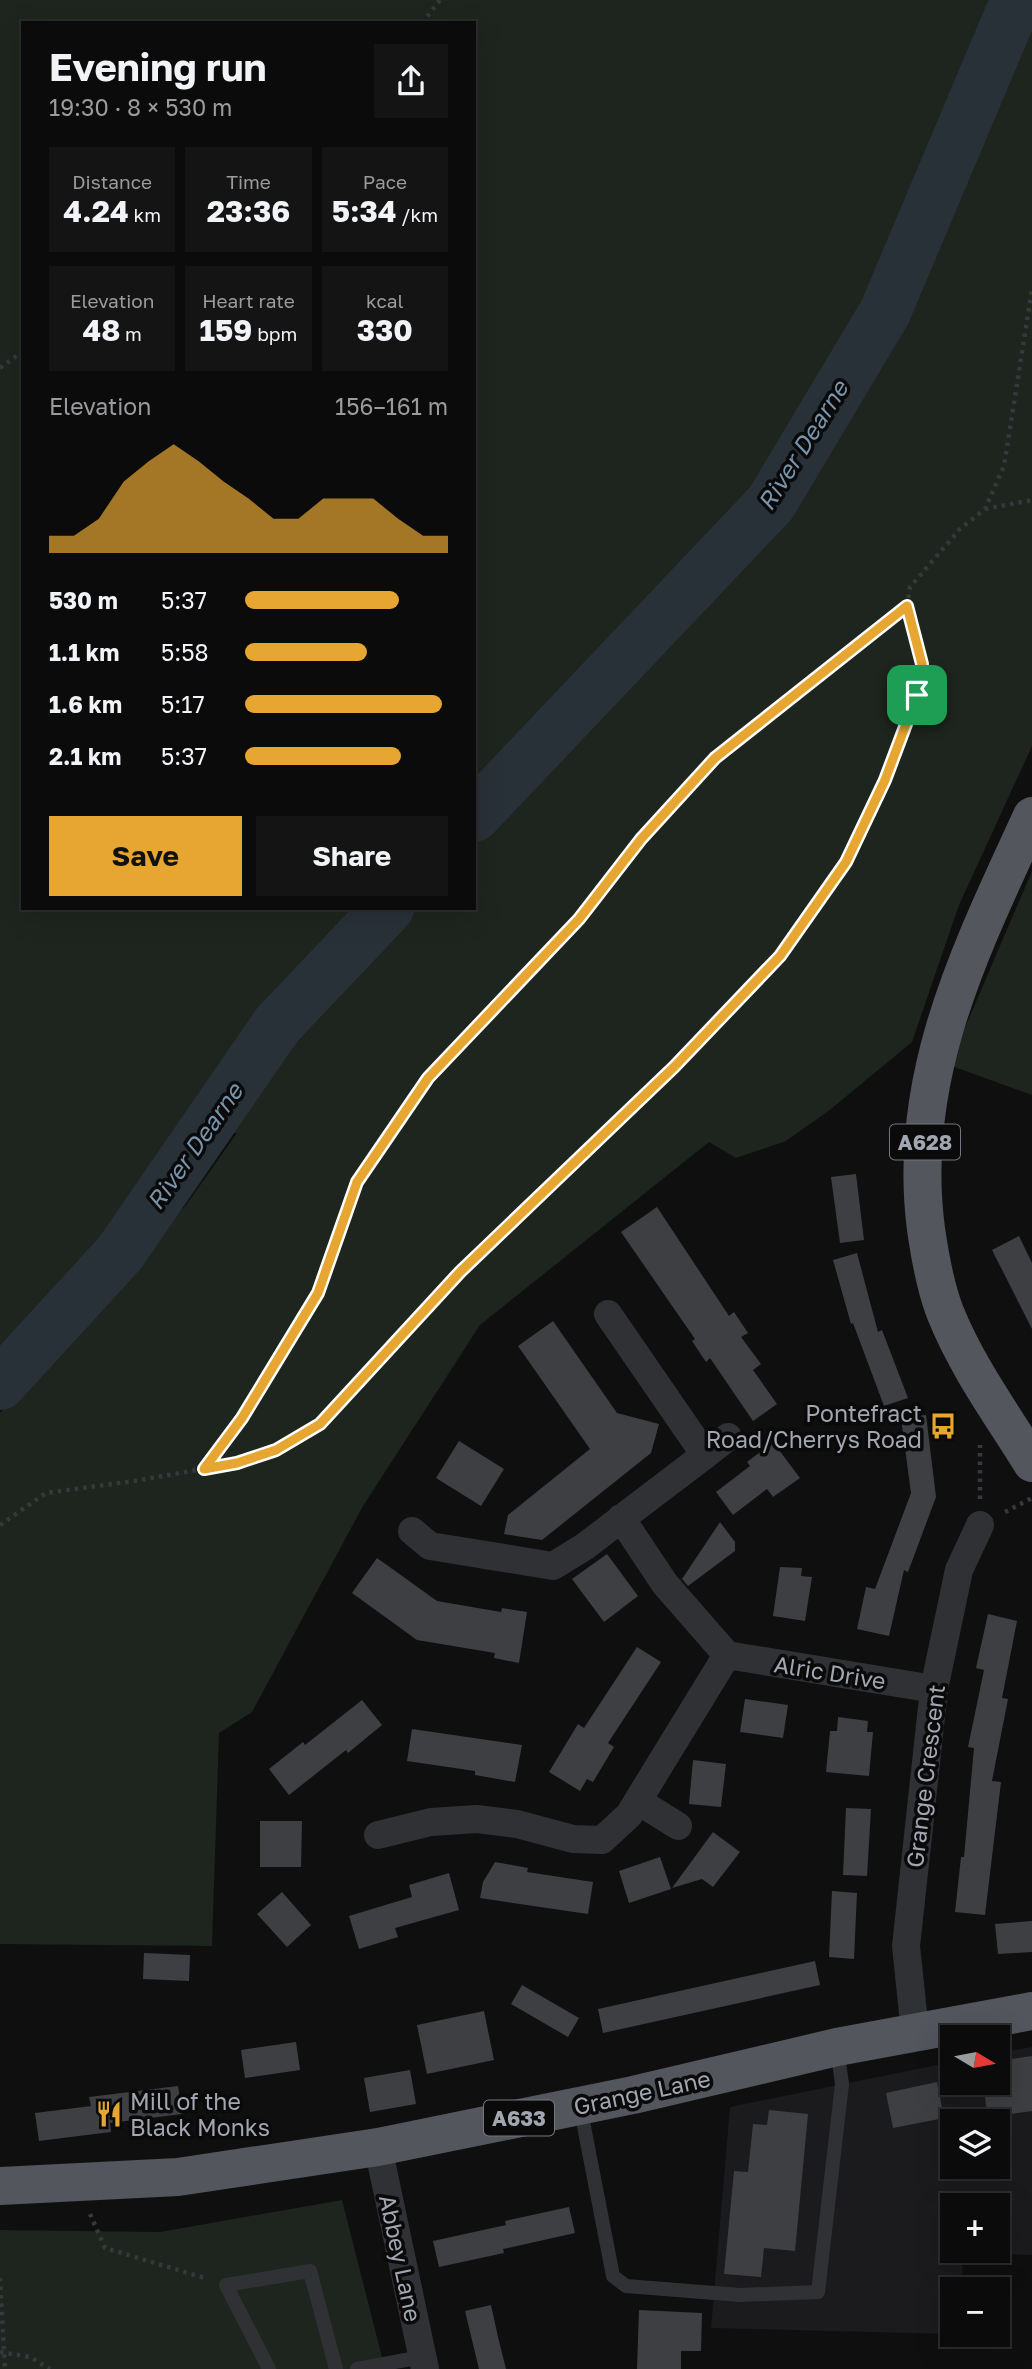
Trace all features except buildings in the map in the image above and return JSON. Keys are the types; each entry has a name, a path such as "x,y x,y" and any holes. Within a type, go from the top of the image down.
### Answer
{"highway":[{"name":"A628","path":"1032,816 957,986 939,1044 927,1113 923,1202 932,1265 944,1309 981,1384 1032,1462"},
{"name":"Grange Lane","path":"0,2186 178,2177 378,2147 579,2106 837,2047 1032,2011"}],"street":[{"path":"608,1314 705,1455"},
{"path":"412,1531 430,1546 553,1566 584,1547 728,1437"},
{"path":"378,1835 431,1822 477,1819 517,1824 573,1839 602,1840 629,1815 727,1655 665,1584 621,1518"},
{"name":"Grange Crescent","path":"915,2032 906,1946 934,1689 959,1570 980,1525"},
{"name":"Alric Drive","path":"727,1655 934,1689"},
{"path":"638,1801 678,1826"},
{"name":"Abbey Lane","path":"378,2147 423,2363"}],"lane":[{"path":"579,2106 613,2276 617,2281 625,2286 740,2295 818,2292 842,2084 837,2047"},
{"path":"269,2369 226,2285 310,2271 337,2369"},
{"path":"357,2369 423,2363"}],"path":[{"path":"424,21 440,0"},
{"path":"0,1525 46,1493 237,1463 276,1450 320,1424 460,1272 674,1067 780,956 846,862 885,780 917,695 922,664 907,606 910,587 960,529 985,509 1004,466 1032,289"},
{"path":"0,368 21,352"},
{"path":"985,509 1032,500"},
{"path":"204,1469 242,1418 318,1293 357,1182 428,1078 579,919 641,839 715,758 907,606"},
{"path":"980,1436 980,1525"},
{"path":"76,2183 105,2248 226,2285"},
{"path":"0,2278 5,2369"},
{"path":"2,2352 30,2357 50,2369"}],"shaded area":[{"path":"0,0 1032,0 1032,746 959,905 912,1042 831,1109 786,1141 736,1158 709,1142 480,1325 363,1506 252,1712 219,1733 212,1946 0,1944 0,1413 186,1205 237,1133 187,1136 110,1242 0,1363"},
{"path":"1032,871 1032,1095 949,1065"},
{"path":"1032,2047 1032,2255 1010,2254 1010,2193 940,2193 940,2263 962,2263 963,2277 940,2277 940,2334 711,2328 730,2107 940,2064 940,2095 1010,2095 1010,2051"},
{"path":"342,2200 385,2369 0,2369 0,2230 160,2232"}],"waterway":[{"name":"River Dearne","path":"476,814 771,503 885,312 1015,4 1020,0"},
{"name":"River Dearne","path":"0,1384 120,1253 277,1025 386,910"}],"place":[{"name":"Pontefract Road/Cherrys Road","path":"943,1426"},
{"name":"Mill of the Black Monks","path":"109,2114"}],"route":[{"path":"907,606 922,664 917,695 885,780 846,862 780,956 674,1067 559,1174 460,1272 320,1424 276,1450 237,1463 204,1469 242,1418 318,1293 357,1182 428,1078 579,919 641,839 715,758 907,606"}]}
